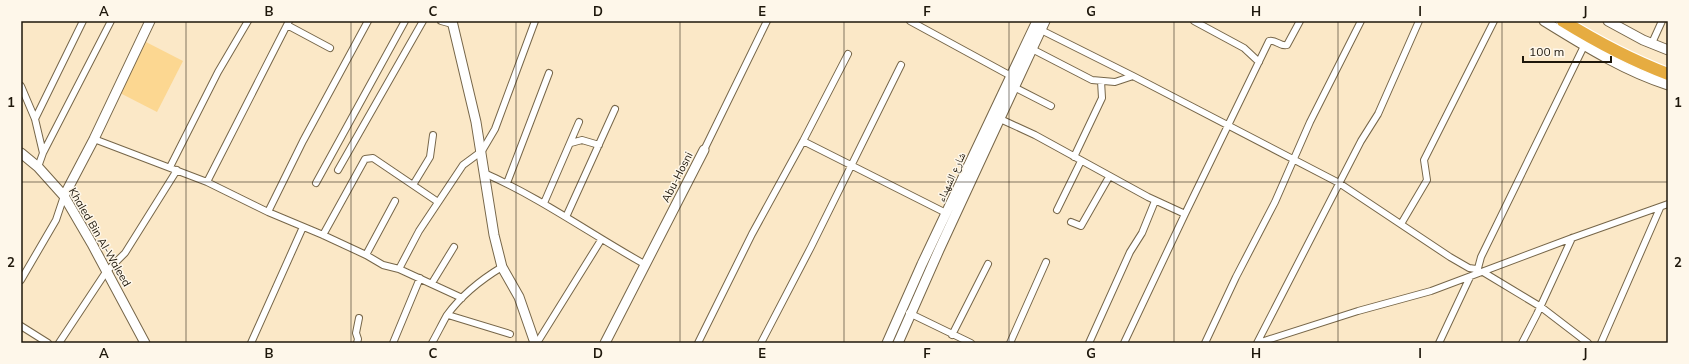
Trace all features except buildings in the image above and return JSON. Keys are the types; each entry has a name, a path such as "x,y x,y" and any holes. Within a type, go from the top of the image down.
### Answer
{"highway":[{"path":"1564,21 1616,52 1668,74"},
{"path":"1578,21 1618,45 1668,66"}],"street":[{"path":"35,120 83,21"},
{"path":"38,167 43,153 111,21"},
{"path":"21,280 56,220 64,196 94,139 150,21"},
{"path":"170,167 218,72 248,21"},
{"path":"268,212 303,141 368,21"},
{"path":"316,183 405,21"},
{"path":"338,170 423,21"},
{"path":"441,21 452,23 464,68 482,152 494,235 502,267 519,296 536,343"},
{"path":"399,269 419,231 438,202 464,165 482,152 495,129 535,21"},
{"name":"Abu-Hosni","path":"605,343 704,150 767,21"},
{"path":"910,21 1011,76"},
{"name":"شارع الشهداء","path":"898,343 996,117 1011,76 1037,26 1045,21"},
{"path":"1194,21 1244,48 1259,62"},
{"path":"1124,343 1269,41 1274,41 1283,46 1287,45 1300,21"},
{"path":"1204,343 1275,202 1310,122 1361,21"},
{"path":"1257,343 1361,141 1378,114 1419,21"},
{"path":"1401,224 1427,180 1424,160 1494,21"},
{"path":"1544,21 1584,46 1643,76 1668,85"},
{"path":"1608,21 1668,50"},
{"path":"1652,43 1662,21"},
{"path":"207,182 288,23 330,48"},
{"path":"1037,26 1228,126 1294,158 1339,183 1450,257 1541,307 1588,343"},
{"name":"شارع الشهداء","path":"887,343 946,213 996,117 1014,86 1032,49 1037,26"},
{"path":"1479,272 1512,191 1584,46"},
{"path":"1032,49 1092,80 1115,82 1134,76"},
{"path":"698,343 752,234 803,141 848,54"},
{"path":"761,343 852,165 901,65"},
{"path":"507,183 549,73"},
{"path":"1074,157 1102,98 1101,81"},
{"path":"21,86 35,120 43,153"},
{"path":"1014,86 1051,106"},
{"path":"566,217 616,109"},
{"path":"996,117 1035,135 1155,201 1185,214"},
{"path":"544,203 580,122"},
{"path":"413,185 430,157 433,135"},
{"path":"94,139 207,182 268,212 366,255 383,265 399,269 462,298"},
{"path":"571,143 582,140 599,146"},
{"path":"803,141 946,213"},
{"name":"Khaled Bin Al-Waleed","path":"21,153 38,167 64,196 92,244 145,343"},
{"path":"323,235 365,159 373,158 438,202"},
{"path":"1057,210 1081,161"},
{"path":"59,343 106,272 125,253 177,170"},
{"path":"484,173 507,183 544,203 601,240 646,265"},
{"path":"1071,222 1081,226 1109,177"},
{"path":"366,255 395,201"},
{"path":"1089,343 1130,252 1142,233 1155,201"},
{"path":"1257,343 1358,311 1431,291 1470,277 1479,272 1668,204"},
{"path":"1602,343 1660,208"},
{"path":"251,343 303,227"},
{"path":"1522,343 1541,307 1572,238"},
{"path":"536,343 601,240"},
{"path":"432,283 454,247"},
{"path":"1010,343 1046,262"},
{"path":"952,335 988,264"},
{"path":"432,343 448,315 462,298 487,276 502,267"},
{"path":"1439,343 1470,277"},
{"path":"393,343 420,278"},
{"path":"902,310 971,343"},
{"path":"448,315 510,334"},
{"path":"357,343 356,332 359,318"},
{"path":"21,326 48,343"}],"shaded area":[{"path":"146,42 183,61 157,112 120,93"}]}
